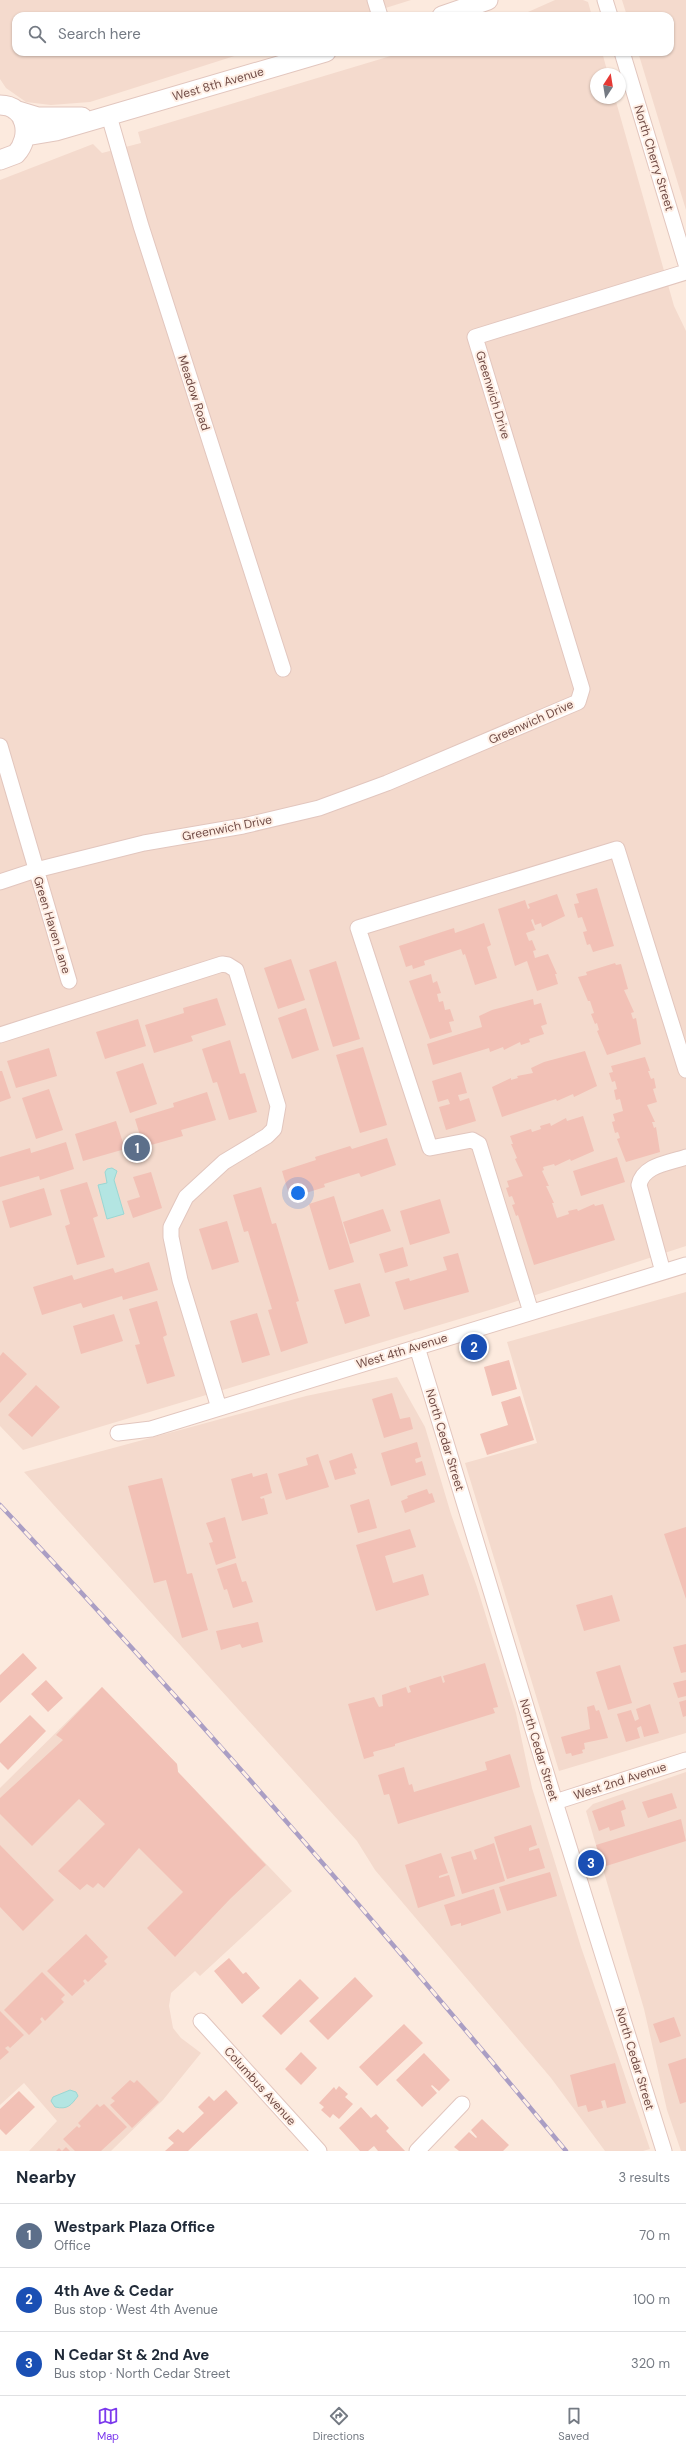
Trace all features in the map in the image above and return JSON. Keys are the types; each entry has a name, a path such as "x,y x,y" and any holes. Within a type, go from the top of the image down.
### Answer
{"street":[{"path":"376,0 379,12"},
{"path":"454,12 488,0"},
{"path":"605,0 609,12"},
{"name":"West 8th Avenue","path":"26,136 56,131 312,56"},
{"name":"North Cherry Street","path":"623,56 686,264"},
{"path":"0,160 16,154 26,136 24,121 5,104"},
{"name":"West 8th Avenue","path":"5,104 38,117 109,116"},
{"name":"Meadow Road","path":"109,116 141,226 283,669"},
{"name":"Greenwich Drive","path":"0,882 36,870 144,843 243,826 319,808 387,783 578,702 582,689 475,336 686,272"},
{"name":"Green Haven Lane","path":"0,746 69,981"},
{"path":"530,1312 479,1144 472,1140 430,1148 358,928 617,849 686,1070"},
{"path":"0,1035 222,964 228,965 236,970 278,1106 277,1121 274,1128 267,1136 224,1162 186,1197 171,1227 171,1237 180,1280 219,1408"},
{"path":"663,1272 639,1185 646,1170 686,1157"},
{"name":"West 4th Avenue","path":"118,1433 151,1429 686,1265"},
{"name":"North Cedar Street","path":"417,1347 555,1802 664,2151"},
{"name":"West 2nd Avenue","path":"555,1802 686,1760"},
{"name":"Columbus Avenue","path":"201,2021 319,2151"},
{"path":"417,2151 462,2104"}],"shaded area":[{"path":"0,0 411,0 373,12 12,12 12,56 234,56 90,102 51,105 26,102 6,88 0,79"},
{"path":"555,0 583,0 588,2 591,12 528,12"},
{"path":"622,0 686,0 686,210 639,56 674,56 674,12 626,12"},
{"path":"391,56 603,56 606,68 590,68 590,104 617,104 674,306 686,331 686,1246 496,1308 23,1450 0,1426 0,180 93,144 102,153 141,143 138,132"},
{"path":"686,1292 686,1733 559,1771 465,1463 537,1443 507,1342"},
{"path":"397,1377 425,1427 451,1514 477,1587 516,1713 532,1788 581,1947 650,2149 643,2151 605,2151 551,2078 375,1870 357,1841 24,1472 306,1396"},
{"path":"102,1687 177,1764 178,1772 292,1891 200,1976 195,1971 171,1993 169,2006 173,2028 181,2038 201,2053 163,2100 111,2151 29,2151 57,2121 24,2083 0,2105 0,1788"},
{"path":"686,1772 686,2151 681,2151 667,2110 644,2009 586,1811 593,1804"}],"water":[{"path":"112,1168 117,1171 114,1180 124,1214 107,1219 98,1185 107,1183 105,1172 107,1169"},
{"path":"70,2090 76,2092 78,2096 73,2102 69,2106 63,2108 55,2107 51,2101 53,2097"}],"building":[{"path":"597,888 614,946 593,952 590,944 587,945 583,932 587,931 582,917 578,918 574,904 579,903 576,894"},
{"path":"557,894 565,916 542,927 541,923 535,925 533,919 531,920 535,930 526,933 529,941 532,940 536,950 533,951 535,958 548,954 557,974 555,974 558,984 537,991 527,961 515,966 498,909 525,900 528,909 530,908 528,904"},
{"path":"484,923 491,945 487,947 497,978 475,985 465,954 463,955 461,949 424,961 425,965 413,969 412,965 406,967 399,946 454,928 455,933"},
{"path":"291,959 305,1000 278,1009 264,968"},
{"path":"336,961 360,1039 333,1047 309,970"},
{"path":"615,963 616,965 621,964 628,989 624,990 634,1012 631,1013 633,1019 636,1018 641,1044 607,1055 597,1031 599,1030 597,1023 595,1024 591,1014 594,1013 590,1001 588,1001 578,977 587,975 586,972"},
{"path":"431,974 433,983 437,981 441,993 437,994 439,1002 443,1001 445,1010 450,1009 454,1021 449,1022 452,1032 430,1039 409,981"},
{"path":"217,998 226,1025 191,1036 193,1041 154,1053 145,1025 184,1013 183,1008"},
{"path":"533,999 534,1005 541,1003 547,1024 541,1026 544,1034 529,1039 530,1042 521,1045 520,1042 504,1050 503,1047 490,1052 489,1048 433,1065 427,1044 482,1027 479,1016 492,1010"},
{"path":"306,1008 319,1050 292,1059 278,1018"},
{"path":"138,1019 146,1046 105,1059 96,1032"},
{"path":"230,1040 240,1074 245,1073 257,1112 229,1120 217,1082 213,1083 202,1049"},
{"path":"363,1047 387,1125 360,1133 336,1055"},
{"path":"49,1048 57,1076 16,1088 7,1061"},
{"path":"585,1051 597,1086 574,1097 573,1094 557,1101 556,1099 502,1117 492,1087 511,1078 511,1080 518,1078 517,1076 533,1073 531,1068 544,1062"},
{"path":"645,1057 650,1071 648,1071 651,1079 654,1078 656,1088 653,1089 657,1102 647,1105 655,1122 652,1122 654,1128 656,1127 660,1152 626,1162 617,1139 620,1138 618,1132 615,1133 612,1122 615,1121 613,1114 623,1111 620,1099 616,1100 614,1090 617,1089 615,1081 612,1082 609,1073 613,1072 611,1066"},
{"path":"143,1063 157,1104 130,1113 116,1072"},
{"path":"0,1071 2,1071 11,1098 0,1102"},
{"path":"461,1072 467,1093 458,1095 460,1101 469,1098 476,1121 446,1130 439,1107 450,1104 448,1099 438,1102 432,1081"},
{"path":"49,1089 63,1130 36,1139 22,1098"},
{"path":"207,1092 216,1120 181,1130 183,1136 144,1147 144,1149 133,1153 131,1145 142,1142 135,1119 174,1107 173,1103"},
{"path":"583,1116 594,1151 571,1161 570,1159 555,1166 554,1164 543,1167 544,1170 542,1171 549,1186 546,1186 554,1203 552,1203 557,1218 569,1214 568,1211 577,1209 578,1211 594,1204 595,1206 603,1204 615,1240 534,1265 518,1215 516,1216 512,1205 515,1204 512,1196 509,1197 506,1188 509,1187 507,1181 523,1176 515,1159 517,1158 511,1144 513,1144 510,1136 531,1129 532,1132 541,1129 540,1126 550,1123 551,1126 566,1118 567,1121"},
{"path":"116,1121 125,1149 83,1161 75,1134"},
{"path":"387,1138 396,1165 361,1177 359,1173 324,1184 325,1187 290,1198 282,1171 316,1160 315,1157 350,1146 352,1149"},
{"path":"66,1142 74,1169 40,1180 39,1176 0,1187 0,1157 30,1148 31,1153"},
{"path":"617,1157 625,1182 581,1196 573,1171"},
{"path":"151,1172 162,1208 133,1218 127,1201 140,1197 133,1177"},
{"path":"87,1182 98,1216 93,1218 105,1257 77,1265 65,1226 70,1224 60,1190"},
{"path":"261,1187 272,1224 276,1223 299,1301 296,1302 308,1343 281,1352 268,1310 272,1309 248,1231 244,1232 233,1195"},
{"path":"44,1188 52,1215 10,1228 2,1201"},
{"path":"334,1196 354,1262 329,1270 309,1204"},
{"path":"440,1199 450,1233 410,1245 400,1211"},
{"path":"383,1209 391,1231 350,1244 343,1222"},
{"path":"227,1221 239,1262 212,1270 199,1229"},
{"path":"403,1247 408,1266 385,1273 379,1254"},
{"path":"458,1253 469,1292 404,1310 395,1282 409,1278 410,1281 447,1270 443,1257"},
{"path":"149,1262 158,1290 123,1300 122,1296 83,1308 81,1303 42,1315 33,1287 72,1275 74,1280 113,1268 115,1273"},
{"path":"360,1283 370,1316 345,1324 334,1290"},
{"path":"157,1301 167,1335 163,1337 175,1376 147,1384 135,1345 140,1344 129,1309"},
{"path":"257,1313 270,1355 242,1363 230,1321"},
{"path":"114,1314 123,1341 81,1354 73,1326"},
{"path":"3,1352 27,1374 0,1403 0,1356"},
{"path":"509,1360 517,1389 492,1396 484,1367"},
{"path":"36,1385 60,1407 32,1437 8,1415"},
{"path":"392,1393 400,1419 410,1417 413,1429 384,1438 372,1399"},
{"path":"520,1396 534,1440 487,1455 480,1434 508,1425 501,1402"},
{"path":"417,1442 421,1457 415,1459 416,1463 422,1461 426,1475 391,1486 381,1453"},
{"path":"352,1453 357,1468 354,1469 356,1474 335,1480 329,1461"},
{"path":"318,1454 329,1487 286,1500 278,1474 308,1465 306,1458"},
{"path":"252,1473 253,1477 267,1473 272,1493 260,1497 261,1499 264,1498 268,1514 242,1521 231,1479"},
{"path":"162,1478 187,1574 192,1573 208,1630 182,1638 166,1580 154,1583 128,1486"},
{"path":"427,1489 429,1494 432,1493 435,1502 405,1513 401,1501 408,1498 407,1496"},
{"path":"369,1499 377,1528 358,1533 350,1505"},
{"path":"225,1517 236,1558 216,1565 209,1543 213,1542 206,1523"},
{"path":"686,1527 686,1599 664,1534"},
{"path":"410,1529 416,1547 385,1556 393,1583 423,1574 429,1595 376,1611 356,1545"},
{"path":"236,1563 242,1582 246,1581 253,1602 233,1608 227,1589 224,1590 217,1569"},
{"path":"612,1595 620,1621 584,1631 576,1605"},
{"path":"258,1622 263,1642 242,1648 240,1644 221,1650 216,1631"},
{"path":"686,1644 686,1672 681,1673 673,1647"},
{"path":"23,1653 37,1668 0,1703 0,1675"},
{"path":"485,1663 498,1707 493,1708 495,1713 395,1744 395,1746 373,1752 374,1756 364,1759 348,1704 374,1697 379,1707 383,1706 382,1695 406,1687 408,1693 411,1692 409,1686 441,1676 443,1683 445,1682 443,1676"},
{"path":"620,1665 632,1703 608,1710 596,1672"},
{"path":"46,1680 63,1698 48,1712 31,1694"},
{"path":"686,1680 686,1696 678,1698 673,1683"},
{"path":"102,1687 177,1764 178,1772 266,1865 230,1899 175,1957 147,1928 183,1892 139,1848 104,1888 98,1883 93,1888 87,1884 80,1890 58,1871 105,1824 79,1799 32,1846 0,1814 0,1798 63,1740 56,1735"},
{"path":"686,1700 686,1716 683,1717 679,1702"},
{"path":"650,1704 659,1733 644,1737 641,1726 637,1728 640,1738 626,1742 617,1714 631,1710 635,1721 639,1719 636,1709"},
{"path":"594,1705 596,1711 599,1710 608,1738 584,1743 585,1749 582,1750 583,1753 572,1756 571,1753 566,1754 561,1737 590,1729 587,1707"},
{"path":"30,1715 46,1731 8,1770 0,1762 0,1744"},
{"path":"510,1754 520,1787 398,1824 389,1794 384,1795 378,1775 404,1767 409,1785 412,1784 414,1792 487,1770 485,1762"},
{"path":"672,1793 677,1808 648,1818 642,1802"},
{"path":"623,1800 626,1809 621,1811 625,1826 610,1831 609,1827 599,1831 592,1811"},
{"path":"681,1819 686,1841 603,1867 596,1845"},
{"path":"531,1825 537,1845 529,1848 529,1851 539,1848 545,1868 507,1879 494,1837"},
{"path":"494,1843 505,1881 462,1894 451,1857 471,1851 474,1860 477,1859 474,1850"},
{"path":"0,1845 54,1900 23,1931 0,1907"},
{"path":"441,1853 448,1873 439,1876 439,1878 449,1875 455,1896 418,1908 405,1865"},
{"path":"550,1872 557,1896 507,1911 499,1887"},
{"path":"494,1889 501,1913 461,1926 461,1923 451,1926 444,1905"},
{"path":"86,1934 108,1957 104,1961 107,1964 88,1982 85,1979 83,1981 85,1984 72,1996 47,1971"},
{"path":"229,1958 243,1974 246,1972 260,1988 242,2004 214,1971"},
{"path":"42,1972 65,1995 61,1999 64,2002 45,2021 42,2017 40,2019 42,2022 29,2035 4,2010"},
{"path":"355,1977 373,1996 328,2040 309,2021"},
{"path":"300,1979 319,1998 281,2035 262,2016"},
{"path":"0,2011 24,2035 10,2048 8,2046 5,2048 9,2052 0,2060"},
{"path":"674,2017 681,2036 660,2043 653,2024"},
{"path":"404,2024 423,2043 377,2086 359,2067"},
{"path":"301,2052 317,2068 301,2085 285,2069"},
{"path":"424,2053 450,2080 439,2091 432,2085 431,2086 437,2093 422,2107 396,2080"},
{"path":"686,2058 686,2102 680,2104 668,2064"},
{"path":"615,2063 626,2103 607,2108 605,2100 601,2101 603,2108 588,2112 586,2105 578,2107 570,2075"},
{"path":"130,2080 134,2083 137,2080 159,2102 132,2128 110,2105 115,2101 111,2098"},
{"path":"339,2086 348,2094 345,2097 353,2104 339,2119 333,2114 330,2118 321,2110 324,2107 319,2103 334,2087 336,2090"},
{"path":"226,2090 238,2103 188,2151 165,2151 174,2143 168,2138 178,2129 183,2133 204,2113 198,2107 209,2096 214,2101"},
{"path":"19,2091 35,2107 6,2135 0,2129 0,2109"},
{"path":"97,2104 100,2107 104,2104 127,2127 101,2151 75,2151 63,2139 77,2126 79,2128 81,2126 78,2123"},
{"path":"361,2107 371,2118 376,2114 389,2128 386,2131 405,2151 378,2151 374,2146 368,2151 360,2151 339,2128"},
{"path":"482,2119 509,2145 503,2151 459,2151 454,2147 469,2132 476,2138 477,2137 471,2130"},
{"path":"66,2147 70,2151 62,2151"}],"railway":[{"path":"0,1505 146,1663 359,1905 566,2151"}],"place":[{"name":"Westpark Plaza Office","path":"137,1148"},
{"name":"4th Ave & Cedar","path":"474,1347"},
{"name":"N Cedar St & 2nd Ave","path":"591,1863"}]}
